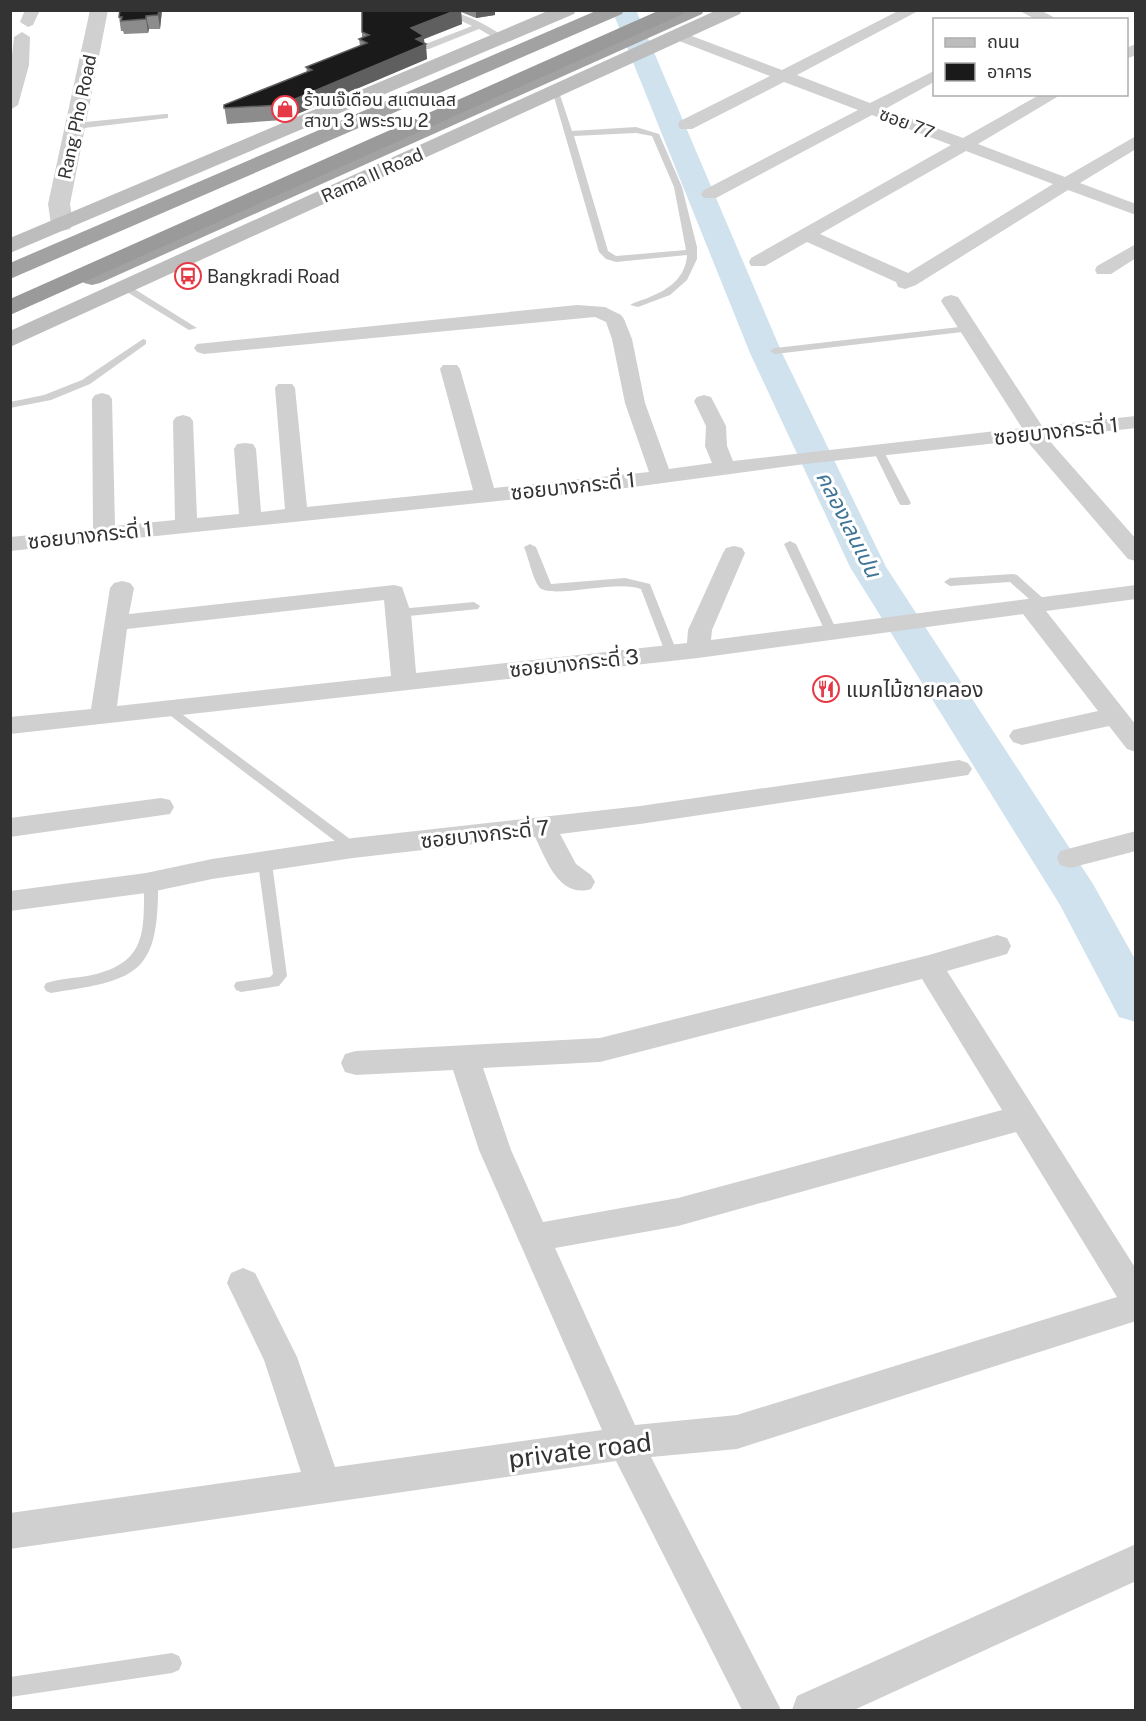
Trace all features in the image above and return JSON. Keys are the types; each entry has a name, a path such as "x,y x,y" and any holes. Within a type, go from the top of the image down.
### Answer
{"highway":[{"path":"10,287 642,10"},
{"path":"10,308 676,10"},
{"name":"Rama II Road","path":"650,40 695,10"},
{"path":"10,272 612,12"},
{"name":"Rama II Road","path":"10,314 617,55"}],"main road":[{"path":"10,246 567,10"},
{"name":"Rama II Road","path":"10,340 555,92 617,55 650,40 679,36 733,10"}],"street":[{"name":"Rang Pho Road","path":"62,224 59,204 99,10"},
{"path":"686,125 913,10"},
{"path":"1025,10 1049,17"},
{"path":"10,22 23,27 21,65 13,82 10,105"},
{"name":"ซอย 77","path":"679,36 1136,210"},
{"path":"710,194 933,77"},
{"path":"758,262 1051,96"},
{"path":"806,235 907,282 1136,141"},
{"path":"1104,270 1136,249"},
{"path":"951,300 1034,434 1136,554"},
{"path":"204,348 577,311 598,311 614,319 622,339 634,403 661,477"},
{"path":"450,369 485,495"},
{"path":"285,388 297,514"},
{"path":"102,399 104,534"},
{"path":"704,401 716,426 716,446 726,469"},
{"path":"183,422 186,525"},
{"name":"ซอยบางกระดี่ 1","path":"10,544 661,477 878,450 1136,422"},
{"path":"245,449 250,519"},
{"path":"698,650 700,630 734,554"},
{"path":"103,714 122,588"},
{"name":"ซอยบางกระดี่ 3","path":"10,726 698,650 1136,592"},
{"path":"116,624 403,598 404,682"},
{"path":"1036,605 1136,742"},
{"path":"1022,736 1115,716"},
{"name":"ซอยบางกระดี่ 7","path":"10,901 151,882 212,869 354,848 543,827 959,768"},
{"path":"10,828 161,807"},
{"path":"543,827 566,871 581,882"},
{"path":"1070,858 1136,841"},
{"path":"356,1063 600,1050 929,966 997,946"},
{"path":"929,966 1136,1299"},
{"path":"464,1057 495,1150 625,1443 762,1710"},
{"path":"534,1238 678,1212 1023,1117"},
{"path":"243,1283 280,1357 324,1486"},
{"name":"private road","path":"10,1531 625,1443 737,1432 1136,1306"},
{"path":"811,1710 1136,1562"}],"lane":[{"path":"442,10 501,38"},
{"path":"426,47 479,26"},
{"path":"555,92 604,252 609,257 683,254 690,252 693,247"},
{"path":"76,126 165,116"},
{"path":"569,134 636,130 655,134 678,187 693,247 692,264 676,287 659,298 635,305"},
{"path":"125,287 192,328"},
{"path":"775,351 968,330"},
{"path":"10,405 47,398 86,382 143,342"},
{"path":"878,450 905,503"},
{"path":"790,544 832,633"},
{"path":"530,547 544,585 548,588 626,582 639,583 646,587 671,652"},
{"path":"950,582 1013,578 1036,605"},
{"path":"403,598 474,606"},
{"path":"167,707 354,848"},
{"path":"241,986 274,982 280,976 265,862"},
{"path":"51,987 102,980 127,968 140,958 148,942 152,917 151,882"},
{"path":"10,1687 172,1663"}],"building":[{"path":"120,10 159,10 158,15 146,16 146,19 121,21"},
{"path":"362,10 457,10 411,28 424,36 416,39 426,44 281,105 224,108 224,105 312,70 306,67 367,43 359,39 369,35 362,32"}],"waterway":[{"name":"คลองเลนเปน","path":"624,10 766,353 868,567 1077,896 1136,1004"}],"place":[{"name":"ร้านเจ๊เดือน สแตนเลส สาขา 3 พระราม 2","path":"285,109"},
{"name":"Bangkradi Road","path":"188,276"},
{"name":"แมกไม้ชายคลอง","path":"826,689"}]}
